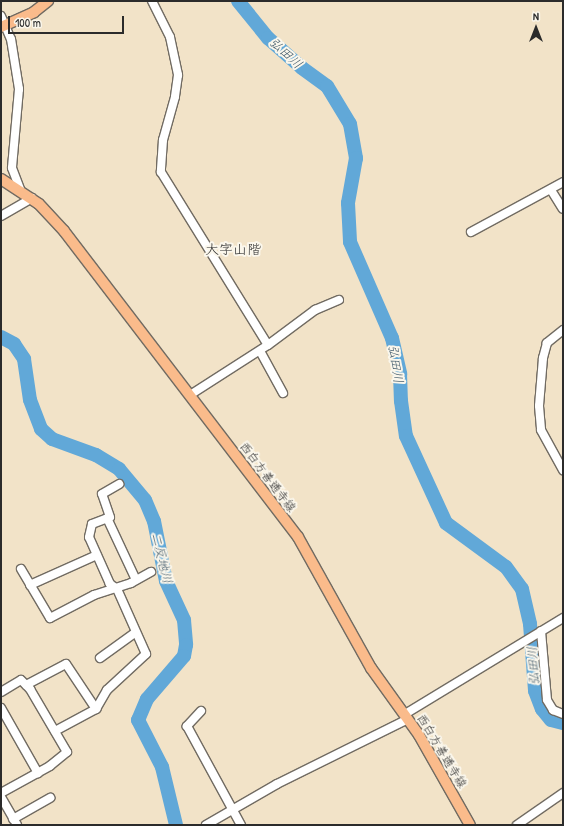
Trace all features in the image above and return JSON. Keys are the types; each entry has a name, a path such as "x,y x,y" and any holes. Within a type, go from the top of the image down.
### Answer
{"main road":[{"path":"2,23 34,12 48,1"},
{"name":"西白方善通寺線","path":"1,179 32,198 68,237 298,537 371,668 406,717 467,824"}],"street":[{"path":"152,1 170,37 178,75 175,97 163,140 161,172 268,345"},
{"path":"2,23 11,39 19,89 12,168 21,191"},
{"path":"471,232 551,190 563,182"},
{"path":"551,190 563,210"},
{"path":"1,216 32,198"},
{"path":"190,395 260,351 315,310 339,300"},
{"path":"563,330 547,343 542,365 539,406 541,430 563,470"},
{"path":"260,351 284,393"},
{"path":"55,731 96,709 107,690 146,654 117,589 110,584 89,537 92,524 107,518 111,513 102,494 119,484"},
{"path":"107,518 136,580"},
{"path":"30,585 96,555"},
{"path":"21,569 50,618 94,595 108,589 117,589 151,572"},
{"path":"206,825 277,784 406,717 522,642 563,618"},
{"path":"100,658 136,632"},
{"path":"540,632 547,700 553,710 563,714"},
{"path":"26,685 66,664 96,709"},
{"path":"1,692 21,680 26,685 67,752 38,773 1,793"},
{"path":"1,708 38,773"},
{"path":"201,711 187,726 241,825"},
{"path":"517,825 563,793"},
{"path":"1,797 15,822 50,798"}],"waterway":[{"name":"弘田川","path":"238,1 268,38 302,68 327,86 350,124 356,158 348,203 350,242 392,338 400,374 401,401 406,436 446,523 506,567 522,589 530,624 535,691 542,709 551,720 563,723"},
{"name":"二反地川","path":"1,337 14,344 24,359 30,400 41,429 52,439 96,455 119,469 145,500 154,521 166,581 184,620 186,645 184,656 147,699 138,720 162,767 176,825"}],"district":[{"name":"大字山階","path":"233,249"}]}
